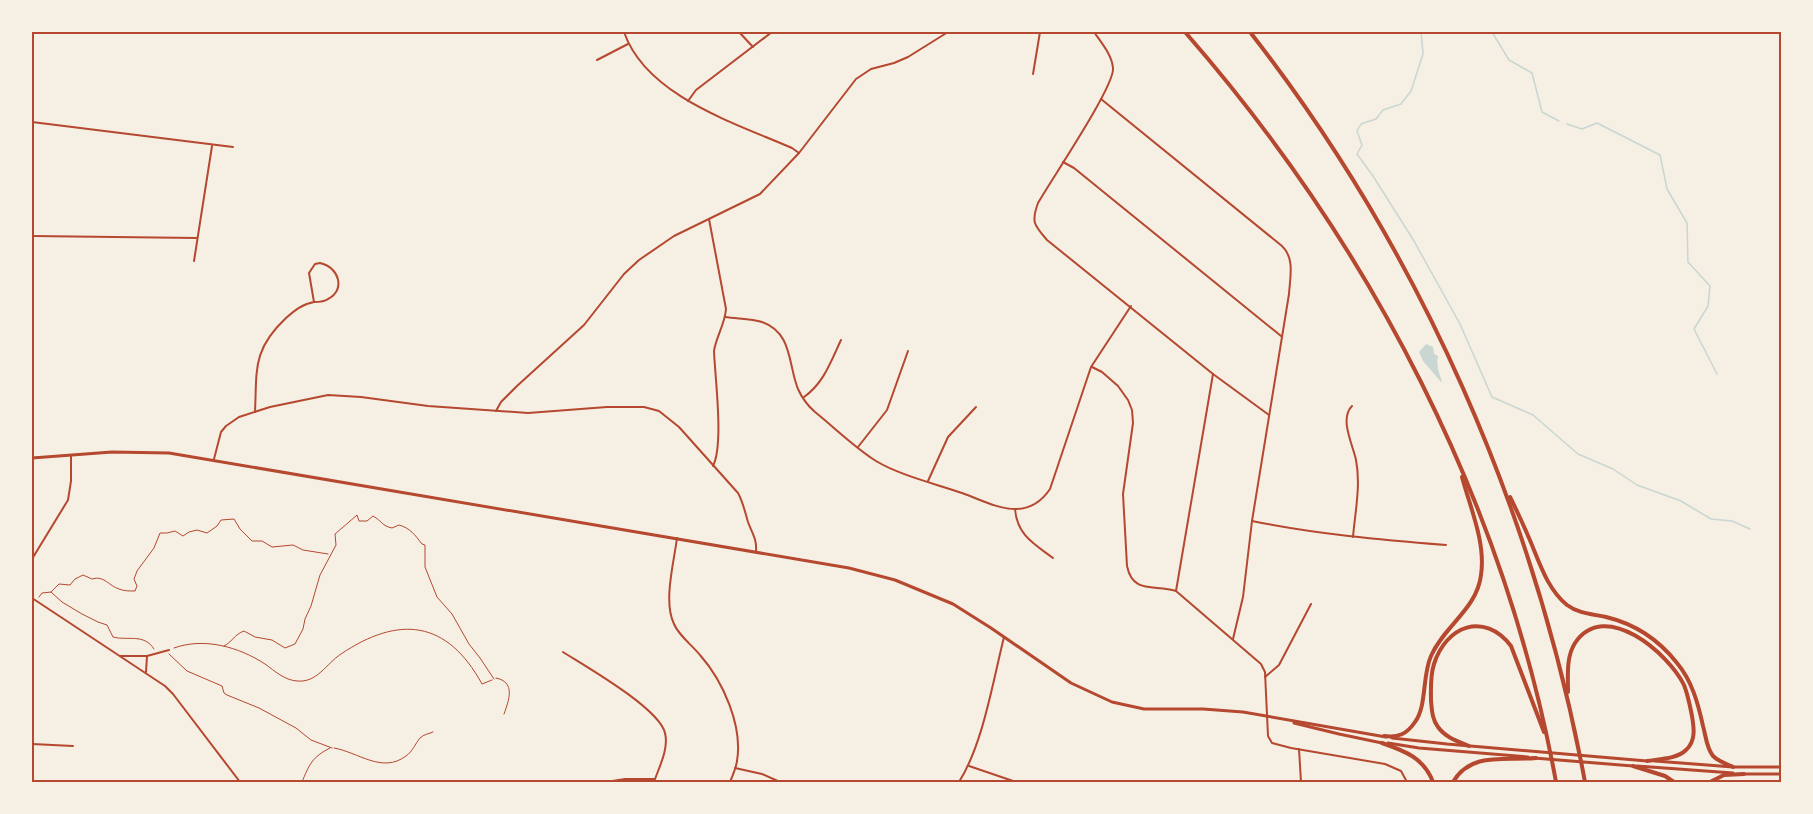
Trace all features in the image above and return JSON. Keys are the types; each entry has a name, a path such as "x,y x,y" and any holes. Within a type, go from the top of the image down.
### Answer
{"highway":[{"path":"1185,32 1261,123 1330,222 1365,278 1420,379 1458,461 1509,598 1534,683 1556,783"},
{"path":"1250,32 1311,115 1380,224 1410,278 1449,357 1552,589 1572,608 1636,627 1669,653 1688,678 1694,692 1711,752 1717,759 1733,767"},
{"path":"1384,736 1400,736 1416,721 1420,712 1425,675 1431,656 1443,636 1470,604 1480,583 1481,551 1458,461"},
{"path":"1498,469 1534,572 1568,699 1586,783"},
{"path":"1469,746 1445,735 1436,724 1432,713 1431,682 1434,663 1445,643 1457,631 1474,626 1496,632 1510,646 1549,745"},
{"path":"1568,699 1570,654 1575,643 1585,633 1599,627 1615,627 1632,633 1649,644 1672,666 1684,684 1694,734 1691,744 1682,753 1670,758 1647,761"},
{"path":"1382,743 1404,750 1416,757 1428,771 1433,783"},
{"path":"1453,783 1459,773 1473,763 1485,760 1536,758"},
{"path":"1633,766 1665,776 1674,783"},
{"path":"1710,783 1724,775 1744,774"}],"main road":[{"path":"32,458 112,452 159,452 214,459 855,569 891,578 953,604 1071,683 1113,702 1144,709 1225,710 1384,736 1469,746 1733,767 1782,767"},
{"path":"1287,720 1326,732 1382,743 1516,758"},
{"path":"1536,758 1744,774 1782,774"}],"street":[{"path":"624,32 634,55 671,90 688,102 800,153"},
{"path":"739,32 753,47"},
{"path":"688,102 696,90 772,32"},
{"path":"496,411 501,402 517,386 584,326 632,266 655,247 674,236 758,196 800,153 849,87 864,72 905,59 947,32"},
{"path":"1033,74 1040,32"},
{"path":"1094,32 1111,58 1112,79 1038,203 1034,214 1035,225 1047,240 1213,374 1270,416"},
{"path":"597,60 628,44"},
{"path":"1101,99 1288,251 1290,273 1270,416 1252,521 1243,597 1233,639"},
{"path":"32,122 233,147"},
{"path":"194,261 212,146"},
{"path":"1063,162 1074,168 1281,337"},
{"path":"709,219 725,301 725,317 714,351 718,432 716,458 713,466"},
{"path":"32,236 197,238"},
{"path":"255,412 257,366 261,349 271,333 294,311 308,303 327,300 336,291 337,276 333,268 327,265 315,264 309,273 314,302"},
{"path":"725,317 762,322 778,332 787,345 796,383 810,408 881,463 999,506 1015,509 1035,504 1050,489 1092,367 1131,306"},
{"path":"803,397 814,390 821,381 841,340"},
{"path":"858,447 887,410 908,351"},
{"path":"1092,367 1102,372 1118,386 1132,410 1133,423 1123,494 1129,573 1135,582 1140,586 1176,591 1260,663 1265,677 1269,736 1272,743 1390,765 1401,771 1407,783"},
{"path":"1176,591 1213,374"},
{"path":"214,459 218,440 224,428 240,417 328,395 347,395 428,406 543,413 633,406 652,408 679,427 742,500 748,523 757,542 756,551"},
{"path":"1352,406 1347,418 1358,478 1353,537"},
{"path":"928,481 948,437 976,407"},
{"path":"32,559 68,500 71,455"},
{"path":"1015,509 1018,525 1024,536 1053,558"},
{"path":"1252,521 1296,530 1446,545"},
{"path":"677,538 669,599 672,620 702,657 722,687 735,726 738,751 730,783"},
{"path":"32,598 165,686 240,783"},
{"path":"1265,677 1279,665 1311,604"},
{"path":"959,783 969,766 981,729 1004,637"},
{"path":"120,656 147,656 167,650"},
{"path":"563,652 618,687 654,715 666,735 666,747 654,781 625,779 606,783"},
{"path":"146,672 147,656"},
{"path":"32,744 73,746"},
{"path":"1299,749 1301,783"},
{"path":"969,766 1016,783"},
{"path":"735,768 762,774 780,783"}],"path":[{"path":"224,646 229,644 233,637 244,632 272,640 285,648 295,644 311,606 320,575 336,545 335,534 357,514 359,521 367,521 373,516 384,526 392,528 402,525 413,532 425,545 425,567 437,597 452,614 469,644 494,679"},
{"path":"36,601 42,593 51,592 59,584 70,585 80,575 106,580 110,585 121,590 135,591 136,573 154,548 160,533 175,531 183,536 197,530 207,533 221,520 234,519 252,541 262,541 272,547 293,545 303,550 330,555"},
{"path":"51,592 82,614 107,625 113,637 141,638 152,645 157,654"},
{"path":"433,732 421,737 410,754 393,763 367,760 336,747 332,748 313,742 296,728 272,714 227,695 222,686 187,671 167,650 200,643 224,646 262,662 286,679 306,681 316,677 340,654 371,637 415,628 436,636 457,648 471,665 482,684 497,678 503,680 510,694 504,714"},
{"path":"302,783 312,761 321,753 332,748"}],"shaded area":[{"path":"1426,344 1433,347 1434,354 1438,356 1441,382 1423,361 1419,352"}],"waterway":[{"path":"1421,32 1423,54 1411,91 1401,104 1383,110 1376,119 1361,124 1357,131 1362,145 1357,154 1414,241 1460,324 1492,397 1533,415 1578,454 1613,469 1637,485 1681,501 1711,519 1732,521 1750,529"},
{"path":"1492,32 1509,60 1532,73 1542,112 1559,121"},
{"path":"1567,124 1582,129 1597,123 1660,155 1667,189 1687,223 1688,262 1710,286 1708,306 1694,329 1717,374"}]}
